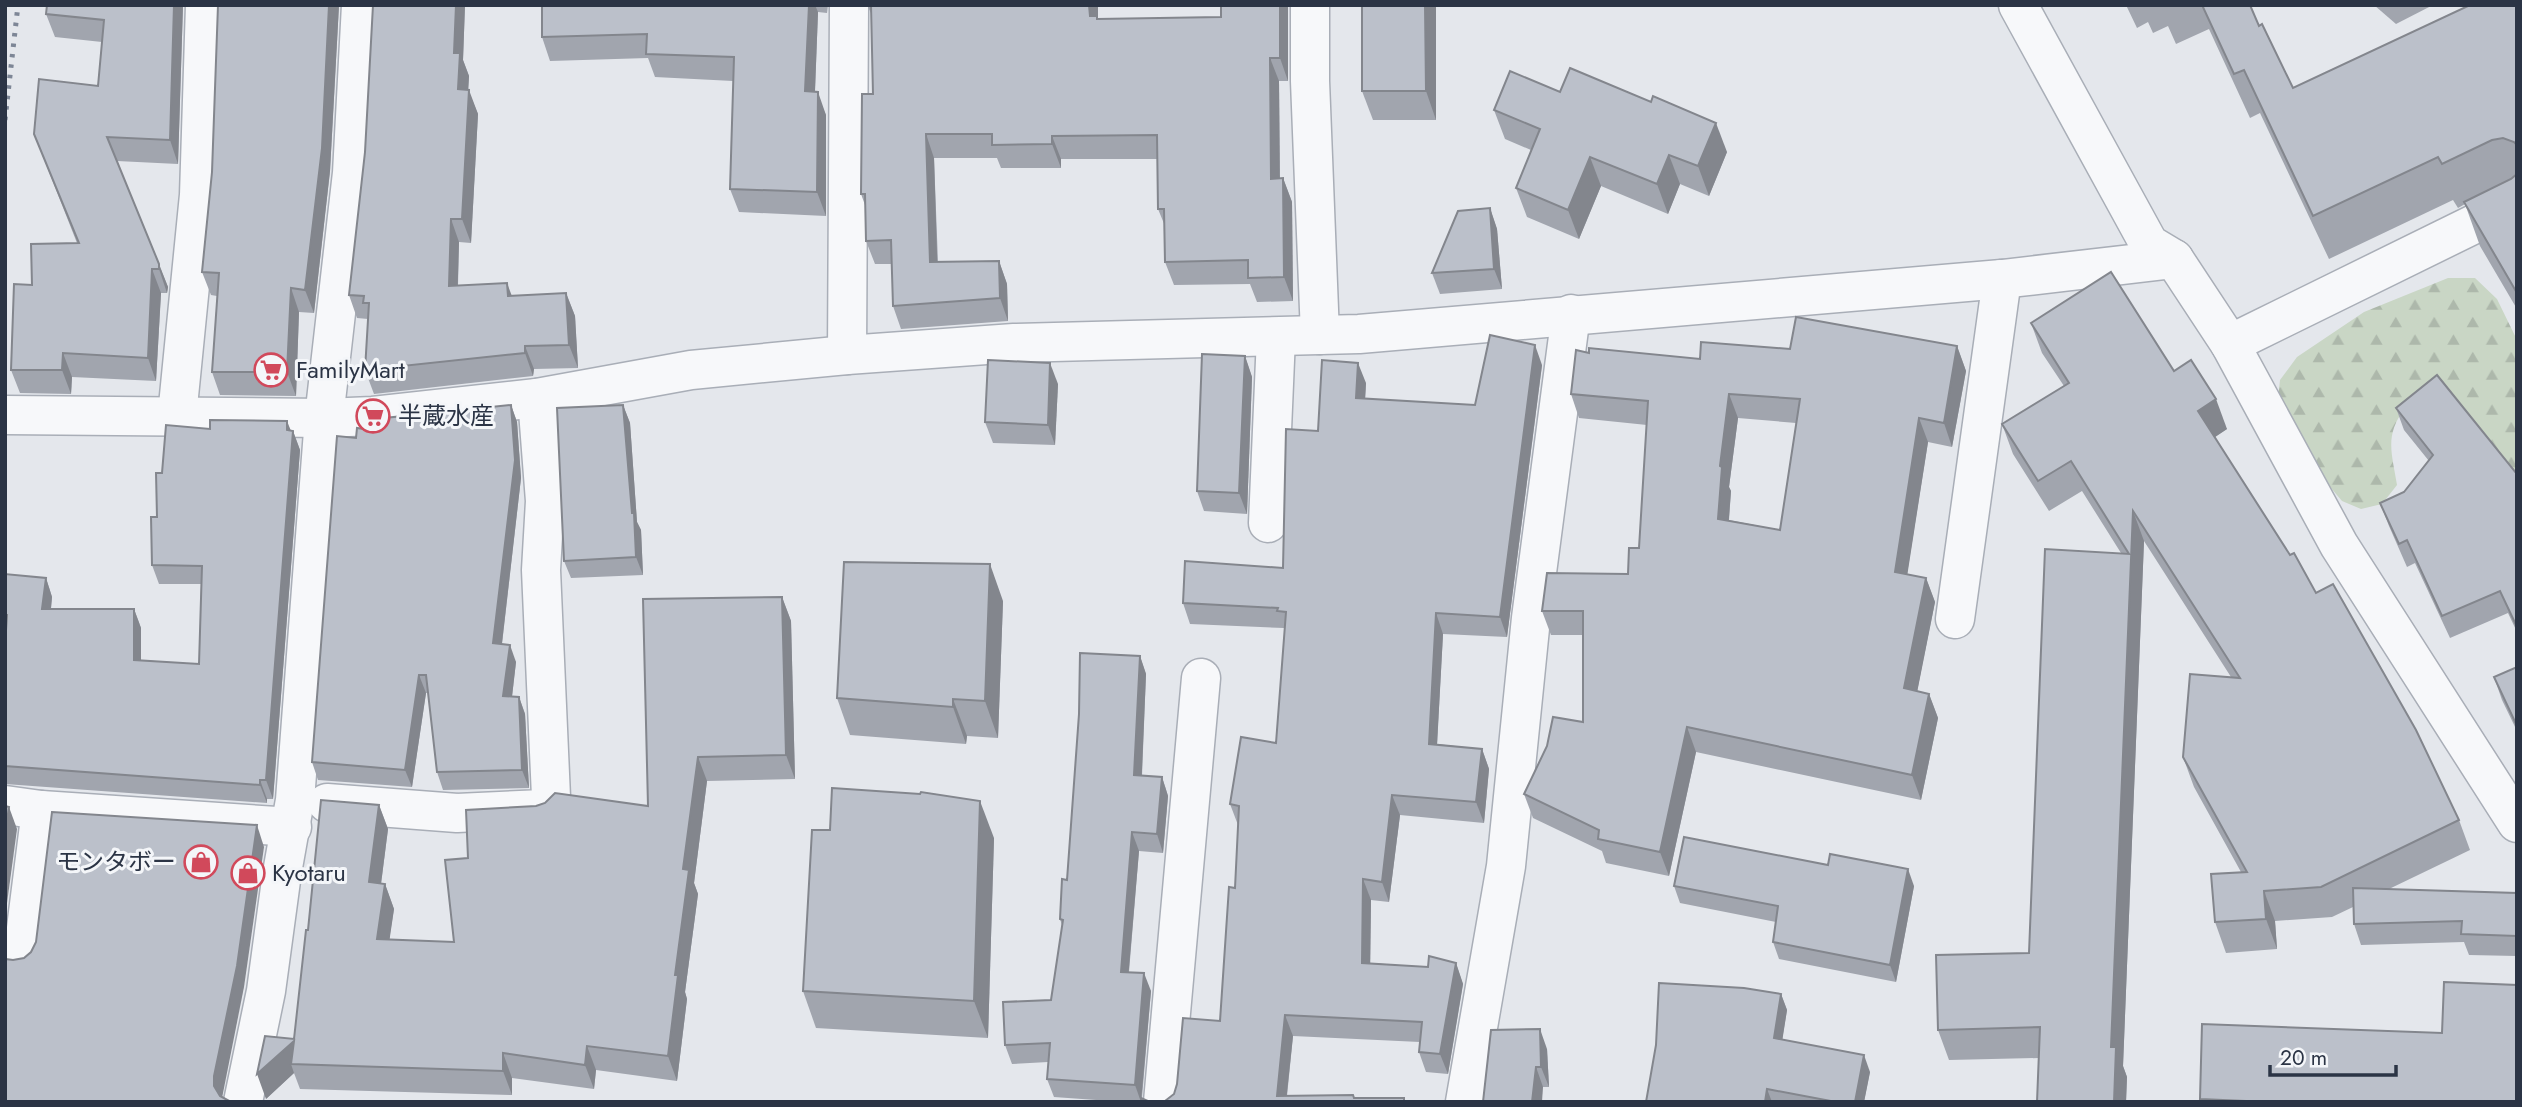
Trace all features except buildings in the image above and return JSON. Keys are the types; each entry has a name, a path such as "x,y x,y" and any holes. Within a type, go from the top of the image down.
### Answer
{"street":[{"path":"177,416 199,195 205,5"},
{"path":"243,1102 266,992 282,873 294,814 324,418 352,173 361,5"},
{"path":"848,355 849,5"},
{"path":"1310,5 1310,81 1320,335"},
{"path":"2018,5 2149,244 2174,259 2230,344 2339,545 2517,823"},
{"path":"2230,344 2517,203"},
{"path":"5,415 324,418 373,416 537,398 691,370 848,355 1014,343 1320,335 2002,279 2174,259"},
{"path":"1955,619 2002,279"},
{"path":"1465,1102 1506,866 1531,618 1572,314"},
{"path":"1268,523 1276,337"},
{"path":"5,959 22,960 23,807 294,814 457,813 543,809 551,797 541,570 545,501 537,398"},
{"path":"1163,1102 1201,678"}],"green space":[{"path":"2448,278 2475,278 2497,299 2517,340 2517,496 2405,408 2394,427 2391,445 2397,485 2382,504 2361,509 2342,501 2309,462 2278,398 2280,380 2297,357 2364,312"}],"railway":[{"path":"5,120 18,5"}],"place":[{"name":"FamilyMart","path":"271,370"},
{"name":"半蔵水産","path":"373,416"},
{"name":"モンタボー","path":"201,862"},
{"name":"Kyotaru","path":"248,873"}]}
